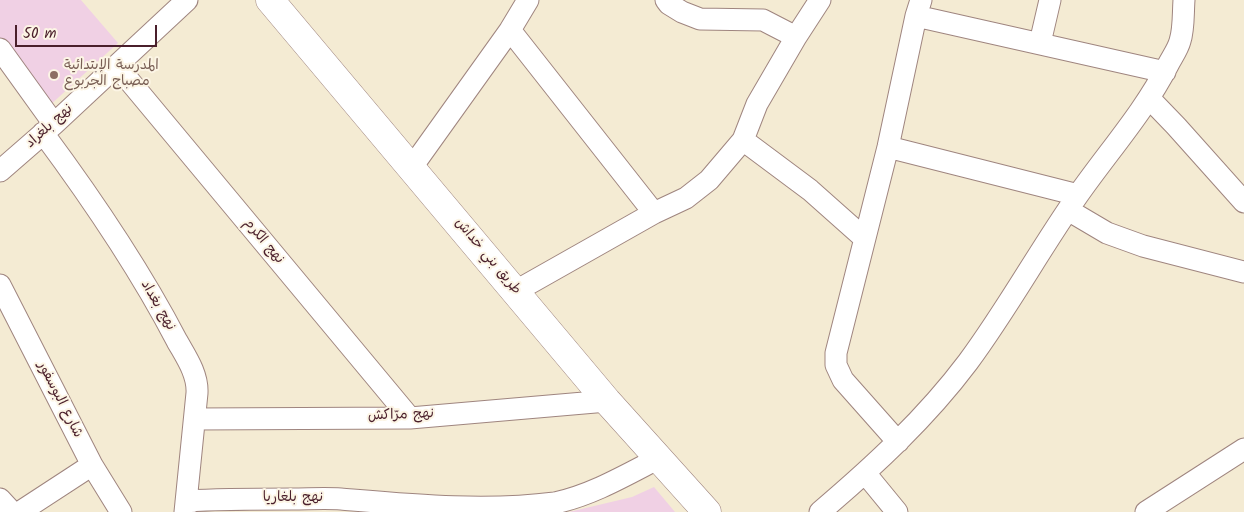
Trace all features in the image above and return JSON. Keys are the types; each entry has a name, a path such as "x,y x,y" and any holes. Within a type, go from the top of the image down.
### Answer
{"main road":[{"name":"طريق بني خداش","path":"270,0 607,401 708,512"}],"street":[{"name":"نهج بلغراد","path":"0,171 187,0"},
{"path":"412,167 510,30 528,0"},
{"path":"666,0 682,12 700,19 763,20 796,37"},
{"path":"516,291 654,213 686,198 710,180 743,140 758,104 796,37 820,0"},
{"path":"1040,43 1050,0"},
{"path":"820,512 865,474 898,442 950,385 969,360 1016,292 1073,202 1149,98 1165,72 1181,41 1184,0"},
{"path":"898,442 843,380 836,365 836,353 888,147 918,8 1040,43 1165,72"},
{"path":"510,30 654,213"},
{"name":"نهج بغداد","path":"0,49 171,330 197,382 195,420 185,507"},
{"name":"نهج الكرم","path":"117,66 410,418"},
{"path":"1149,98 1244,202"},
{"path":"743,140 810,190 864,238"},
{"path":"888,147 1073,202 1107,233 1143,246 1244,272"},
{"name":"شارع البوسفور","path":"0,285 92,465 121,512"},
{"name":"نهج مرّاكش","path":"195,420 410,418 607,401"},
{"path":"1146,512 1244,448"},
{"name":"نهج بلغاريا","path":"185,507 223,499 316,506 338,499 449,509 512,509 556,503 577,497 659,458"},
{"path":"20,512 92,465"},
{"path":"865,474 897,512"},
{"path":"0,499 12,512"}],"shaded area":[{"name":"المدرسة الإبتدائية مصباح الجربوع","path":"0,0 81,0 118,43 48,107 0,40"},
{"path":"654,487 675,512 569,512 632,497"}],"place":[{"name":"المدرسة الإبتدائية مصباح الجربوع","path":"54,75"}]}
